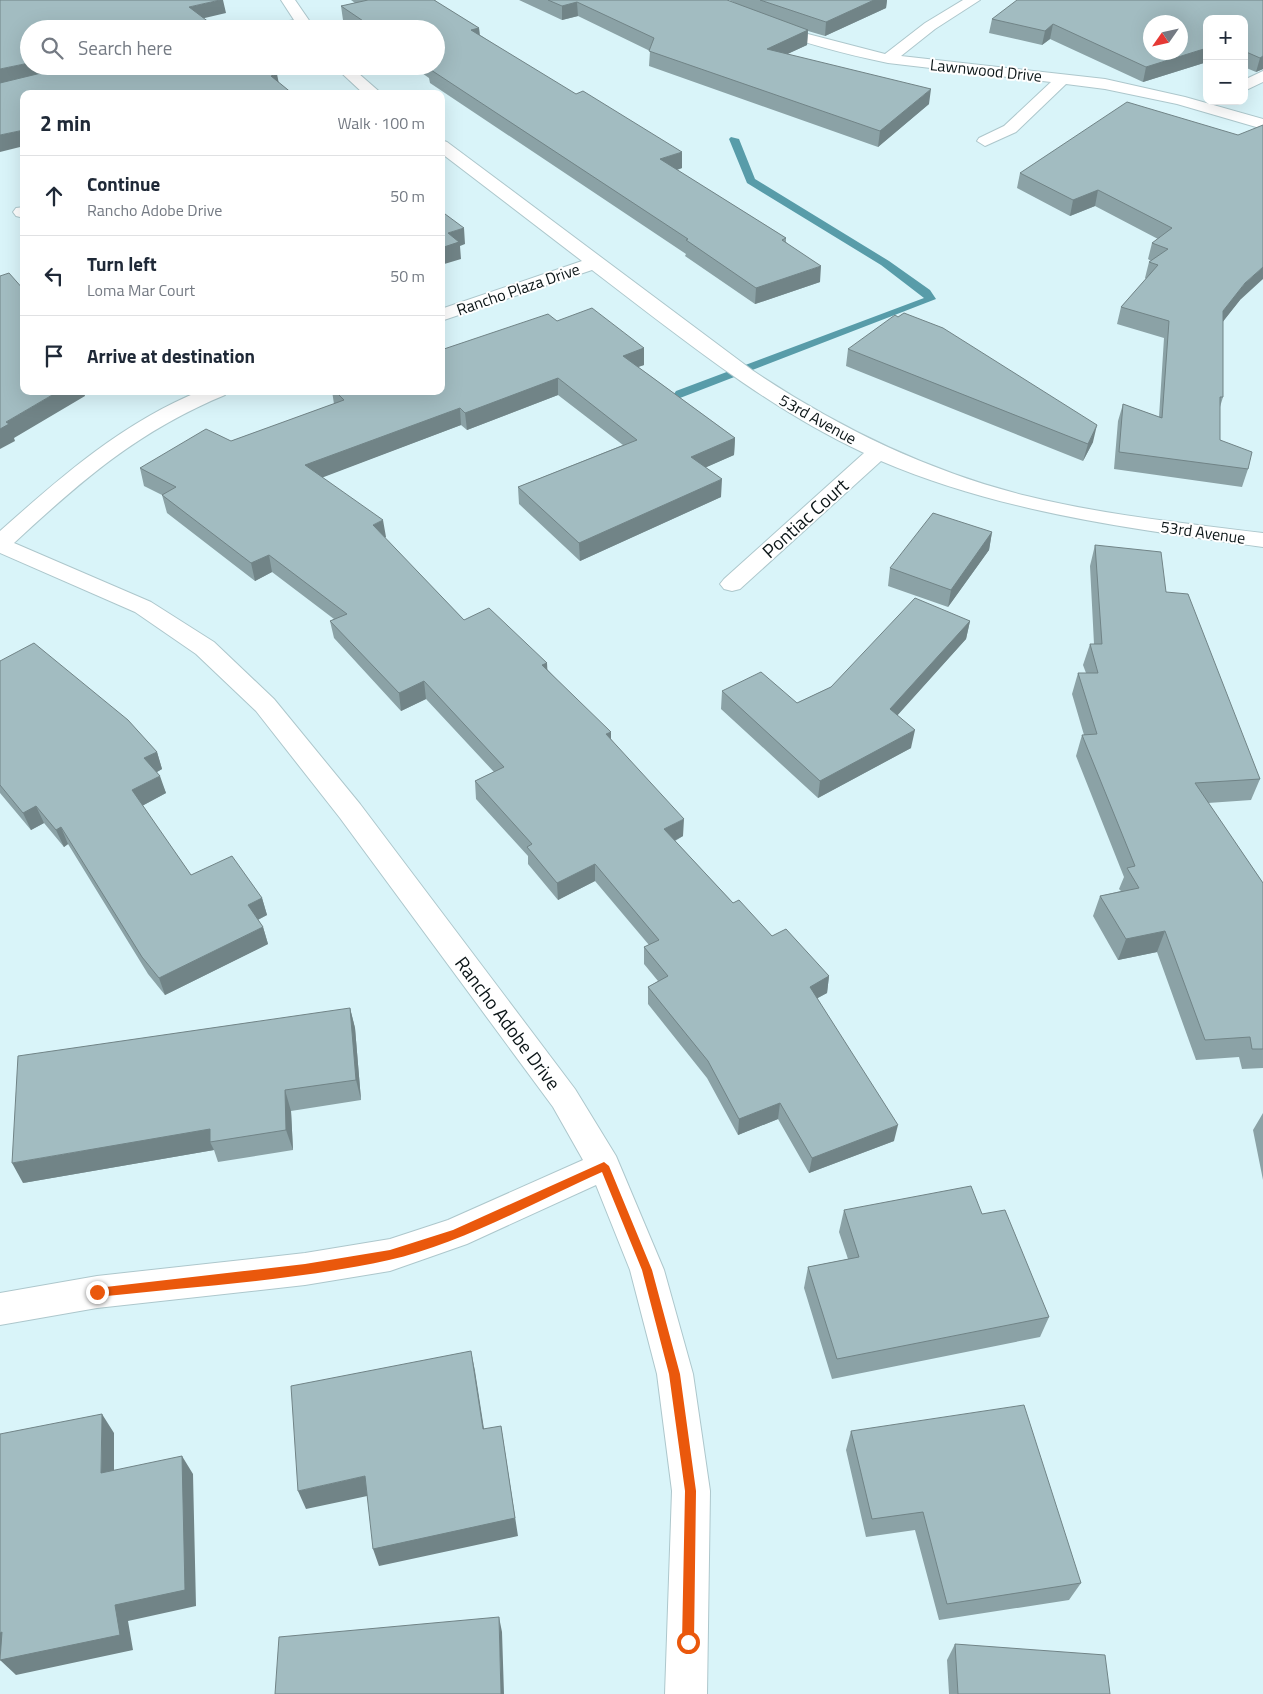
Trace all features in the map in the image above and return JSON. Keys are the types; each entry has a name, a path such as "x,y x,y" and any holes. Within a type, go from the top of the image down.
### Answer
{"street":[{"path":"288,0 302,20"},
{"name":"Lawnwood Drive","path":"714,0 753,20 829,46 888,59 1064,78 1223,106 1263,124"},
{"path":"888,59 930,26 973,0"},
{"path":"352,75 369,90"},
{"path":"1248,84 1263,76"},
{"path":"985,141 1017,124 1064,78"},
{"name":"53rd Avenue","path":"445,148 594,263 726,361 791,405 878,452 964,484 1045,507 1263,540"},
{"name":"Rancho Plaza Drive","path":"445,314 594,263"},
{"path":"0,544 80,472 129,438 207,395"},
{"name":"Pontiac Court","path":"732,584 878,452"},
{"name":"Rancho Adobe Drive","path":"0,544 144,607 205,648 265,705 350,811 558,1090 604,1166 647,1270 675,1374 691,1491 686,1694"},
{"path":"0,1310 97,1292 305,1269 390,1255 455,1234 604,1166"}],"building":[{"path":"0,0 220,0 189,7 206,20 20,20 20,65 0,69"},
{"path":"368,0 434,0 479,28 471,30 576,94 583,91 682,152 660,159 786,238 782,240 821,266 756,288 686,240 688,239 439,75 445,75 445,20 362,20 341,6"},
{"path":"548,0 727,0 808,30 767,49 931,89 880,131 649,51 654,38 577,2 562,6"},
{"path":"760,0 874,0 826,22"},
{"path":"1017,0 1263,0 1263,56 1260,58 1248,53 1248,15 1203,15 1203,49 1188,54 1188,15 1143,15 1143,60 1168,60 1146,67 1053,24 1045,31 992,19"},
{"path":"33,75 274,75 271,76 288,90 20,90 20,131 0,135 0,83"},
{"path":"1127,102 1238,135 1263,125 1263,267 1245,283 1223,311 1223,397 1220,397 1220,440 1252,452 1248,469 1119,452 1123,404 1162,418 1169,321 1121,307 1158,265 1149,262 1168,249 1152,243 1172,228 1098,190 1073,200 1020,173"},
{"path":"445,214 464,228 448,233 459,242 445,247"},
{"path":"9,273 20,285 20,395 52,395 6,422 9,424 0,429 0,276"},
{"path":"592,308 644,348 623,356 735,438 691,457 722,479 579,543 518,487 637,440 558,378 465,413 460,408 305,465 383,520 373,525 464,620 489,608 547,663 542,665 611,732 606,734 684,819 664,829 733,903 739,900 772,936 786,929 829,976 810,987 898,1125 812,1158 780,1103 739,1119 708,1061 648,987 668,976 644,947 659,940 595,864 557,883 527,847 532,844 475,781 504,767 424,681 399,693 330,621 347,614 269,555 251,563 162,495 176,487 140,468 206,429 231,441 344,400 339,395 445,395 445,349 548,314 557,321"},
{"path":"904,313 943,328 1097,425 1088,444 848,349 895,315 898,317"},
{"path":"933,513 992,532 951,590 890,568"},
{"path":"1095,545 1161,552 1166,592 1188,594 1260,779 1195,783 1263,883 1263,1049 1252,1049 1250,1037 1205,1040 1165,931 1126,939 1100,896 1139,888 1127,868 1135,866 1082,735 1097,734 1078,673 1098,673 1090,644 1102,644"},
{"path":"915,598 970,621 890,709 915,730 820,781 722,691 761,672 797,703 831,687"},
{"path":"34,643 128,720 157,752 144,758 160,776 132,790 191,875 232,856 262,898 248,905 263,927 159,978 142,957 61,827 56,830 36,806 23,813 0,785 0,661"},
{"path":"350,1008 356,1080 285,1090 286,1130 210,1142 210,1129 12,1163 18,1056"},
{"path":"971,1186 982,1214 1005,1210 1049,1317 837,1359 808,1267 859,1257 844,1210"},
{"path":"471,1351 483,1429 501,1426 515,1518 373,1549 365,1476 298,1491 291,1386"},
{"path":"1024,1405 1081,1583 947,1604 923,1512 872,1519 851,1431"},
{"path":"102,1414 101,1473 182,1456 185,1590 115,1605 120,1635 0,1660 2,1632 0,1633 0,1434"},
{"path":"499,1617 501,1694 275,1694 279,1637"},
{"path":"955,1644 1105,1655 1110,1694 958,1694"}],"waterway":[{"path":"680,394 930,299 926,292 885,263 751,181 734,139"}],"route":[{"path":"97,1292 305,1269 390,1255 455,1234 604,1166 647,1270 675,1374 691,1491 688,1642"}]}
